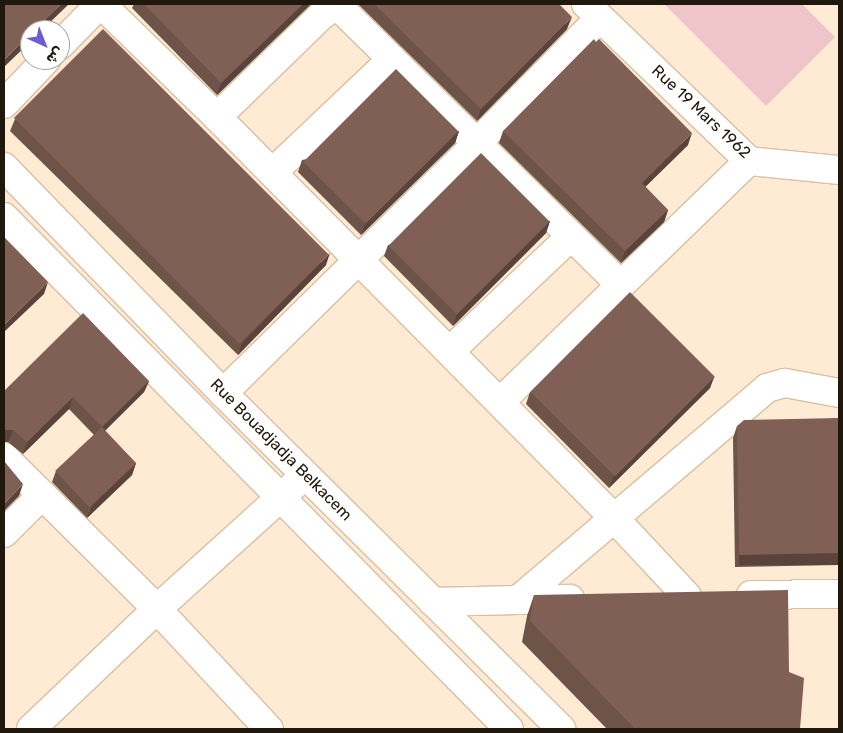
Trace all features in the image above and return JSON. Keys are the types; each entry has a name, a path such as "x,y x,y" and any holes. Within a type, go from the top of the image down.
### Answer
{"street":[{"path":"70,35 100,4 273,172 614,518 687,596"},
{"path":"216,117 322,15 332,8 343,10 621,285"},
{"path":"222,393 477,143 593,11"},
{"name":"Rue 19 Mars 1962","path":"593,11 748,160 839,170"},
{"path":"273,172 392,58"},
{"path":"4,104 36,70"},
{"path":"500,402 748,160"},
{"name":"Rue Bouadjadja Belkacem","path":"4,167 222,393 561,729"},
{"name":"Rue Bouadjadja Belkacem","path":"4,216 282,498 503,727"},
{"path":"450,352 571,236"},
{"path":"518,600 767,388 785,383 839,388"},
{"path":"4,457 157,609 264,728"},
{"path":"31,729 157,609 282,498 305,474"},
{"path":"4,533 42,495"},
{"path":"658,597 839,594"},
{"path":"434,602 598,598"}],"shaded area":[{"path":"664,4 802,4 835,37 766,106"}],"building":[{"path":"4,4 61,4 44,20 20,20 20,44 4,60"},
{"path":"144,4 303,4 221,83"},
{"path":"374,4 559,4 572,17 481,109"},
{"path":"103,29 329,255 239,344 14,118 62,70 70,70 70,62"},
{"path":"594,39 596,42 599,39 692,133 642,183 668,210 625,251 503,131"},
{"path":"396,69 458,131 366,224 303,162"},
{"path":"481,153 550,222 457,314 388,246"},
{"path":"4,237 48,282 4,325"},
{"path":"630,292 715,377 615,477 530,392"},
{"path":"83,313 149,381 102,427 73,397 27,442 13,430 4,430 4,391"},
{"path":"839,418 839,553 739,555 737,426 744,420"},
{"path":"102,427 136,464 89,507 55,471"},
{"path":"4,461 23,484 4,504"},
{"path":"788,590 789,672 804,678 800,729 635,729 530,621 534,595"}]}
